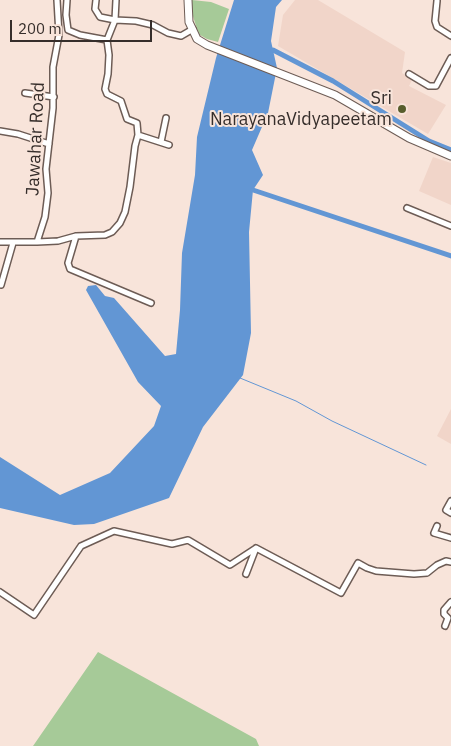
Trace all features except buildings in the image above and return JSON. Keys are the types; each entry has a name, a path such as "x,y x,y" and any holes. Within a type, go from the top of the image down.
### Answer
{"main road":[{"path":"188,0 189,22 197,38 207,45 335,94 409,138 451,156"}],"street":[{"name":"Jawahar Road","path":"37,242 45,217 48,193 46,169 54,98 53,67 60,29 57,0"},
{"path":"66,0 68,30 80,35 106,40"},
{"path":"96,0 95,9 100,17 115,20 136,20 153,25 168,33 181,36 192,29"},
{"path":"0,242 58,242 76,236 106,235 112,232 123,218 138,135 136,123 127,119 121,101 107,94 105,88 108,74 106,40 115,20 116,0"},
{"path":"437,1 434,21 437,27 451,36"},
{"path":"409,74 429,86 436,86 451,58"},
{"path":"25,93 54,98"},
{"path":"161,142 166,118"},
{"path":"0,131 18,134 49,144"},
{"path":"138,135 169,145"},
{"path":"407,208 451,226"},
{"path":"76,236 68,263 70,270 151,303"},
{"path":"1,285 13,243"},
{"path":"451,501 446,510 451,512"},
{"path":"437,526 434,533 451,538"},
{"path":"0,592 34,615 81,546 114,530 172,544 188,540 230,565 256,548"},
{"path":"256,548 341,593 358,563 376,571 414,574 427,572 446,561 451,562"},
{"path":"246,574 256,548"},
{"path":"445,626 448,618 444,614 444,610 451,602"}],"shaded area":[{"path":"295,0 318,0 405,52 402,73 412,80 409,86 446,105 428,134 278,46 283,15"},
{"path":"433,157 451,163 451,205 419,191"},
{"path":"451,409 451,444 437,436"}],"green space":[{"path":"192,0 211,2 229,9 218,42 200,35 192,13"},
{"path":"98,652 256,739 259,746 33,746"}],"water":[{"path":"234,0 282,0 276,7 271,41 277,68 268,113 252,150 263,175 253,190 249,232 251,333 243,375 203,427 169,498 94,524 74,525 0,508 0,457 60,495 110,473 154,426 161,406 138,382 86,290 88,286 96,285 105,296 114,298 165,356 176,354 182,253 195,175 197,137 216,58"}],"waterway":[{"path":"273,50 333,81 429,141 451,150"},
{"path":"253,190 451,256"},
{"path":"240,378 296,401 332,421 426,465"}],"place":[{"name":"Sri NarayanaVidyapeetam","path":"402,109"}]}
